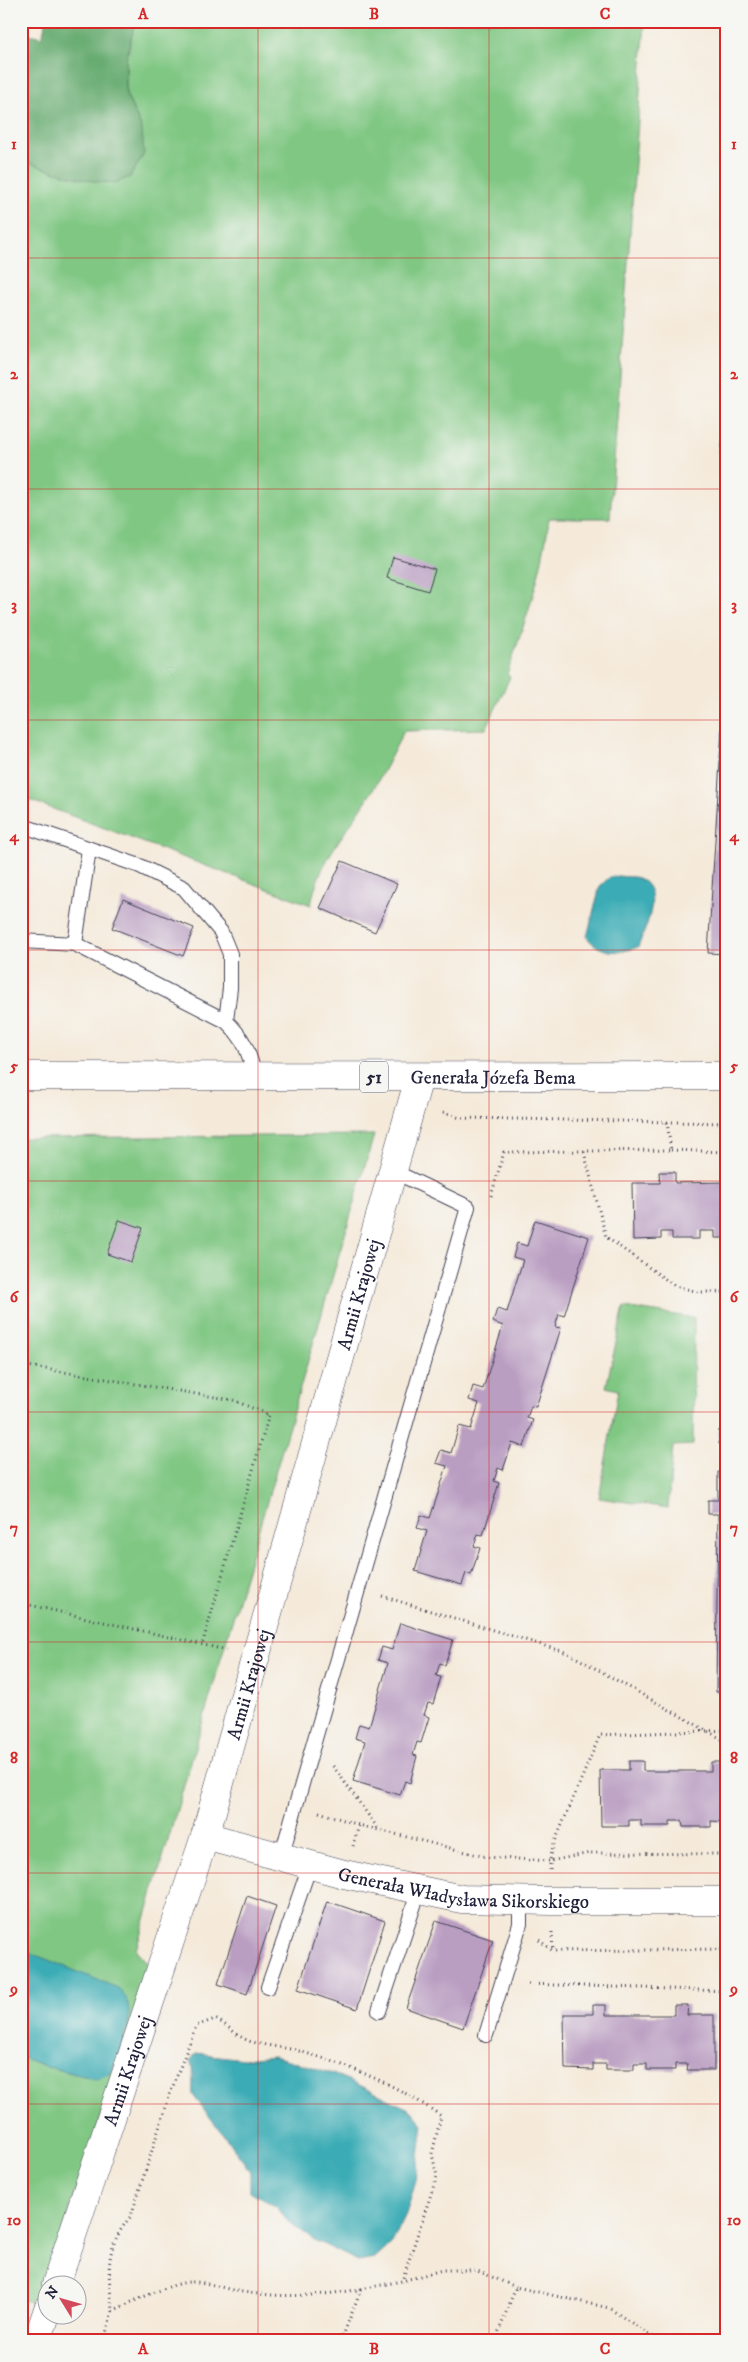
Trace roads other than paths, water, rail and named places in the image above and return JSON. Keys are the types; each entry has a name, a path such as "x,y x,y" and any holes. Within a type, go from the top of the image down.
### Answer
{"street":[{"name":"Generała Józefa Bema","path":"21,1076 255,1075 419,1078 727,1076"},
{"name":"Armii Krajowej","path":"59,2274 205,1836 419,1078"},
{"name":"Generała Władysława Sikorskiego","path":"205,1836 310,1865 462,1898 727,1901"},
{"path":"37,2341 43,2324"}],"lane":[{"path":"21,825 140,866 184,888 221,932 230,954 230,988 226,1021"},
{"path":"75,944 89,848"},
{"path":"21,941 75,944 226,1021 239,1033 246,1045 255,1075"},
{"path":"281,1857 468,1207 392,1171"},
{"path":"268,1987 310,1865"},
{"path":"379,2011 419,1890"},
{"path":"486,2035 520,1924 520,1900"}],"water":[{"path":"610,877 636,877 646,884 652,900 651,910 638,947 624,951 610,951 598,947 587,937 600,886"},
{"path":"21,1949 118,1988 125,1996 129,2006 127,2028 111,2073 96,2079 47,2067 21,2057"},
{"path":"196,2053 243,2059 274,2056 349,2080 411,2110 423,2124 416,2181 406,2214 392,2243 376,2258 358,2261 316,2241 287,2221 278,2208 250,2191 250,2172 243,2160 193,2095 193,2068 191,2060"}]}
